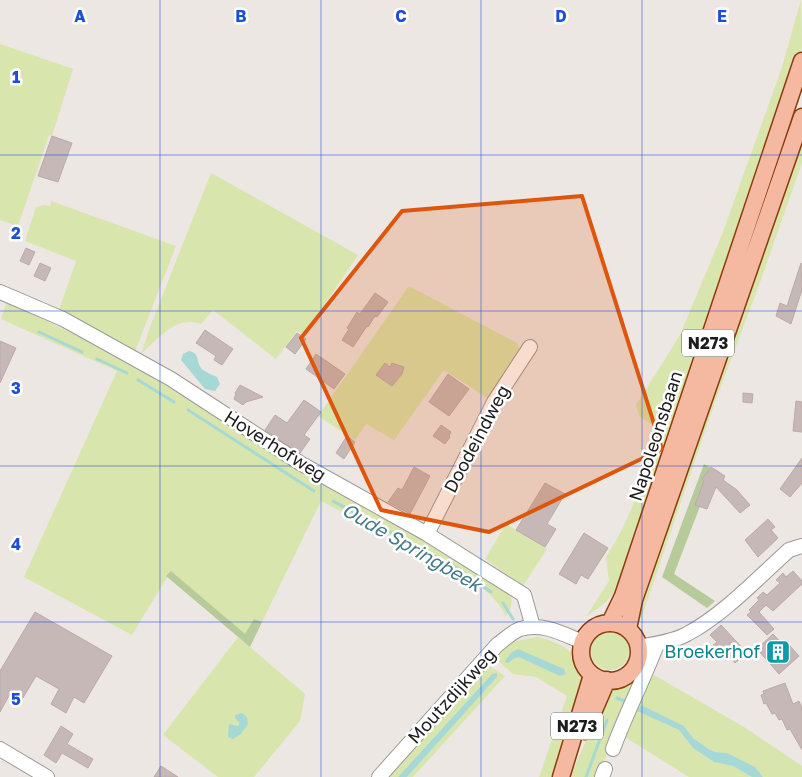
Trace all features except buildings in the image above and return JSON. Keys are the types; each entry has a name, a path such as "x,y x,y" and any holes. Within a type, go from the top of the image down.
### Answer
{"main road":[{"name":"Napoleonsbaan","path":"610,623 623,596 802,61"},
{"name":"Napoleonsbaan","path":"628,629 637,591 802,117"},
{"path":"610,623 628,629 636,640 638,647 636,664 631,671 624,677 616,680 600,677 586,668 582,660 581,651 587,634 593,628 601,624 610,623"},
{"name":"N273","path":"562,777 600,677"}],"street":[{"name":"Hoverhofweg","path":"0,292 63,320 156,371 300,463 427,534 524,595 533,627"},
{"name":"Doodeindweg","path":"427,534 494,402 530,346"},
{"path":"638,647 657,644 686,635 714,617 789,550 802,546"},
{"path":"533,627 550,629 583,642"},
{"name":"Moutzdijkweg","path":"379,777 497,645 519,630 533,627"},
{"path":"612,749 625,716 643,682 657,644"},
{"path":"0,749 47,777"}],"highlighted area":[{"path":"582,196 662,449 489,532 381,510 301,338 402,211"}],"green space":[{"path":"801,0 802,47 774,126 621,592 615,591 605,603 586,617 609,581 606,557 630,511 659,429 640,417 636,405 680,335 723,232 782,67"},
{"path":"0,44 73,69 52,136 49,135 18,226 0,220"},
{"path":"802,144 802,163 715,402 641,619 634,611 664,522"},
{"path":"211,173 358,255 304,335 297,331 276,359 213,310 201,324 192,322 176,325 161,335 141,354"},
{"path":"51,201 176,246 134,354 58,313 76,261 25,241 36,207 50,206"},
{"path":"409,286 517,343 521,354 492,401 444,370 394,440 366,424 355,440 318,416"},
{"path":"7,302 94,344 145,373 510,592 511,604 508,613 506,616 489,594 467,577 321,501 262,622 254,619 245,635 171,571 132,635 24,577 117,371 1,319"},
{"path":"704,464 714,470 674,574 715,601 707,608 662,577"},
{"path":"506,524 547,549 523,586 485,559"},
{"path":"171,571 245,634 254,619 262,622 250,647 166,576"},
{"path":"610,632 624,637 629,651 624,665 610,670 596,665 591,651 596,637"},
{"path":"238,637 305,694 300,721 254,777 218,777 163,735"},
{"path":"538,637 557,644 570,652 579,666 584,685 554,777 539,777 567,696 536,677 513,674 496,659 496,654 512,642"},
{"path":"647,660 633,687 598,777 570,777 608,691 630,678"},
{"path":"488,665 505,676 413,777 407,777 497,677 497,673 492,674 398,777 385,777"},
{"path":"654,675 744,727 802,766 802,777 763,777 755,767 727,753 710,750 693,738 684,726 641,705 638,711 679,730 693,748 714,762 733,766 752,777 689,777 623,736 642,691"}],"water":[{"path":"189,351 197,356 199,365 203,370 217,377 220,384 215,391 205,389 181,360 183,354"},
{"path":"518,649 564,669 566,674 560,676 519,657 506,663 505,661 511,653"},
{"path":"497,673 497,677 407,777 398,777 492,674"},
{"path":"641,705 684,726 693,738 710,750 727,753 755,767 763,777 752,777 733,766 714,762 693,748 679,730 637,711"},
{"path":"242,713 247,717 248,724 241,734 233,739 228,737 229,724 238,726 240,723 235,718 235,715"}],"waterway":[{"name":"Oude Springbeek","path":"39,332 82,352"},
{"name":"Oude Springbeek","path":"97,359 127,373"},
{"name":"Oude Springbeek","path":"138,380 174,402"},
{"name":"Oude Springbeek","path":"188,410 314,491"},
{"name":"Oude Springbeek","path":"333,501 457,568 491,592"},
{"name":"Oude Springbeek","path":"503,603 513,619"},
{"path":"617,698 624,701"},
{"path":"586,777 607,720"}],"place":[{"name":"Broekerhof","path":"778,652"}]}
